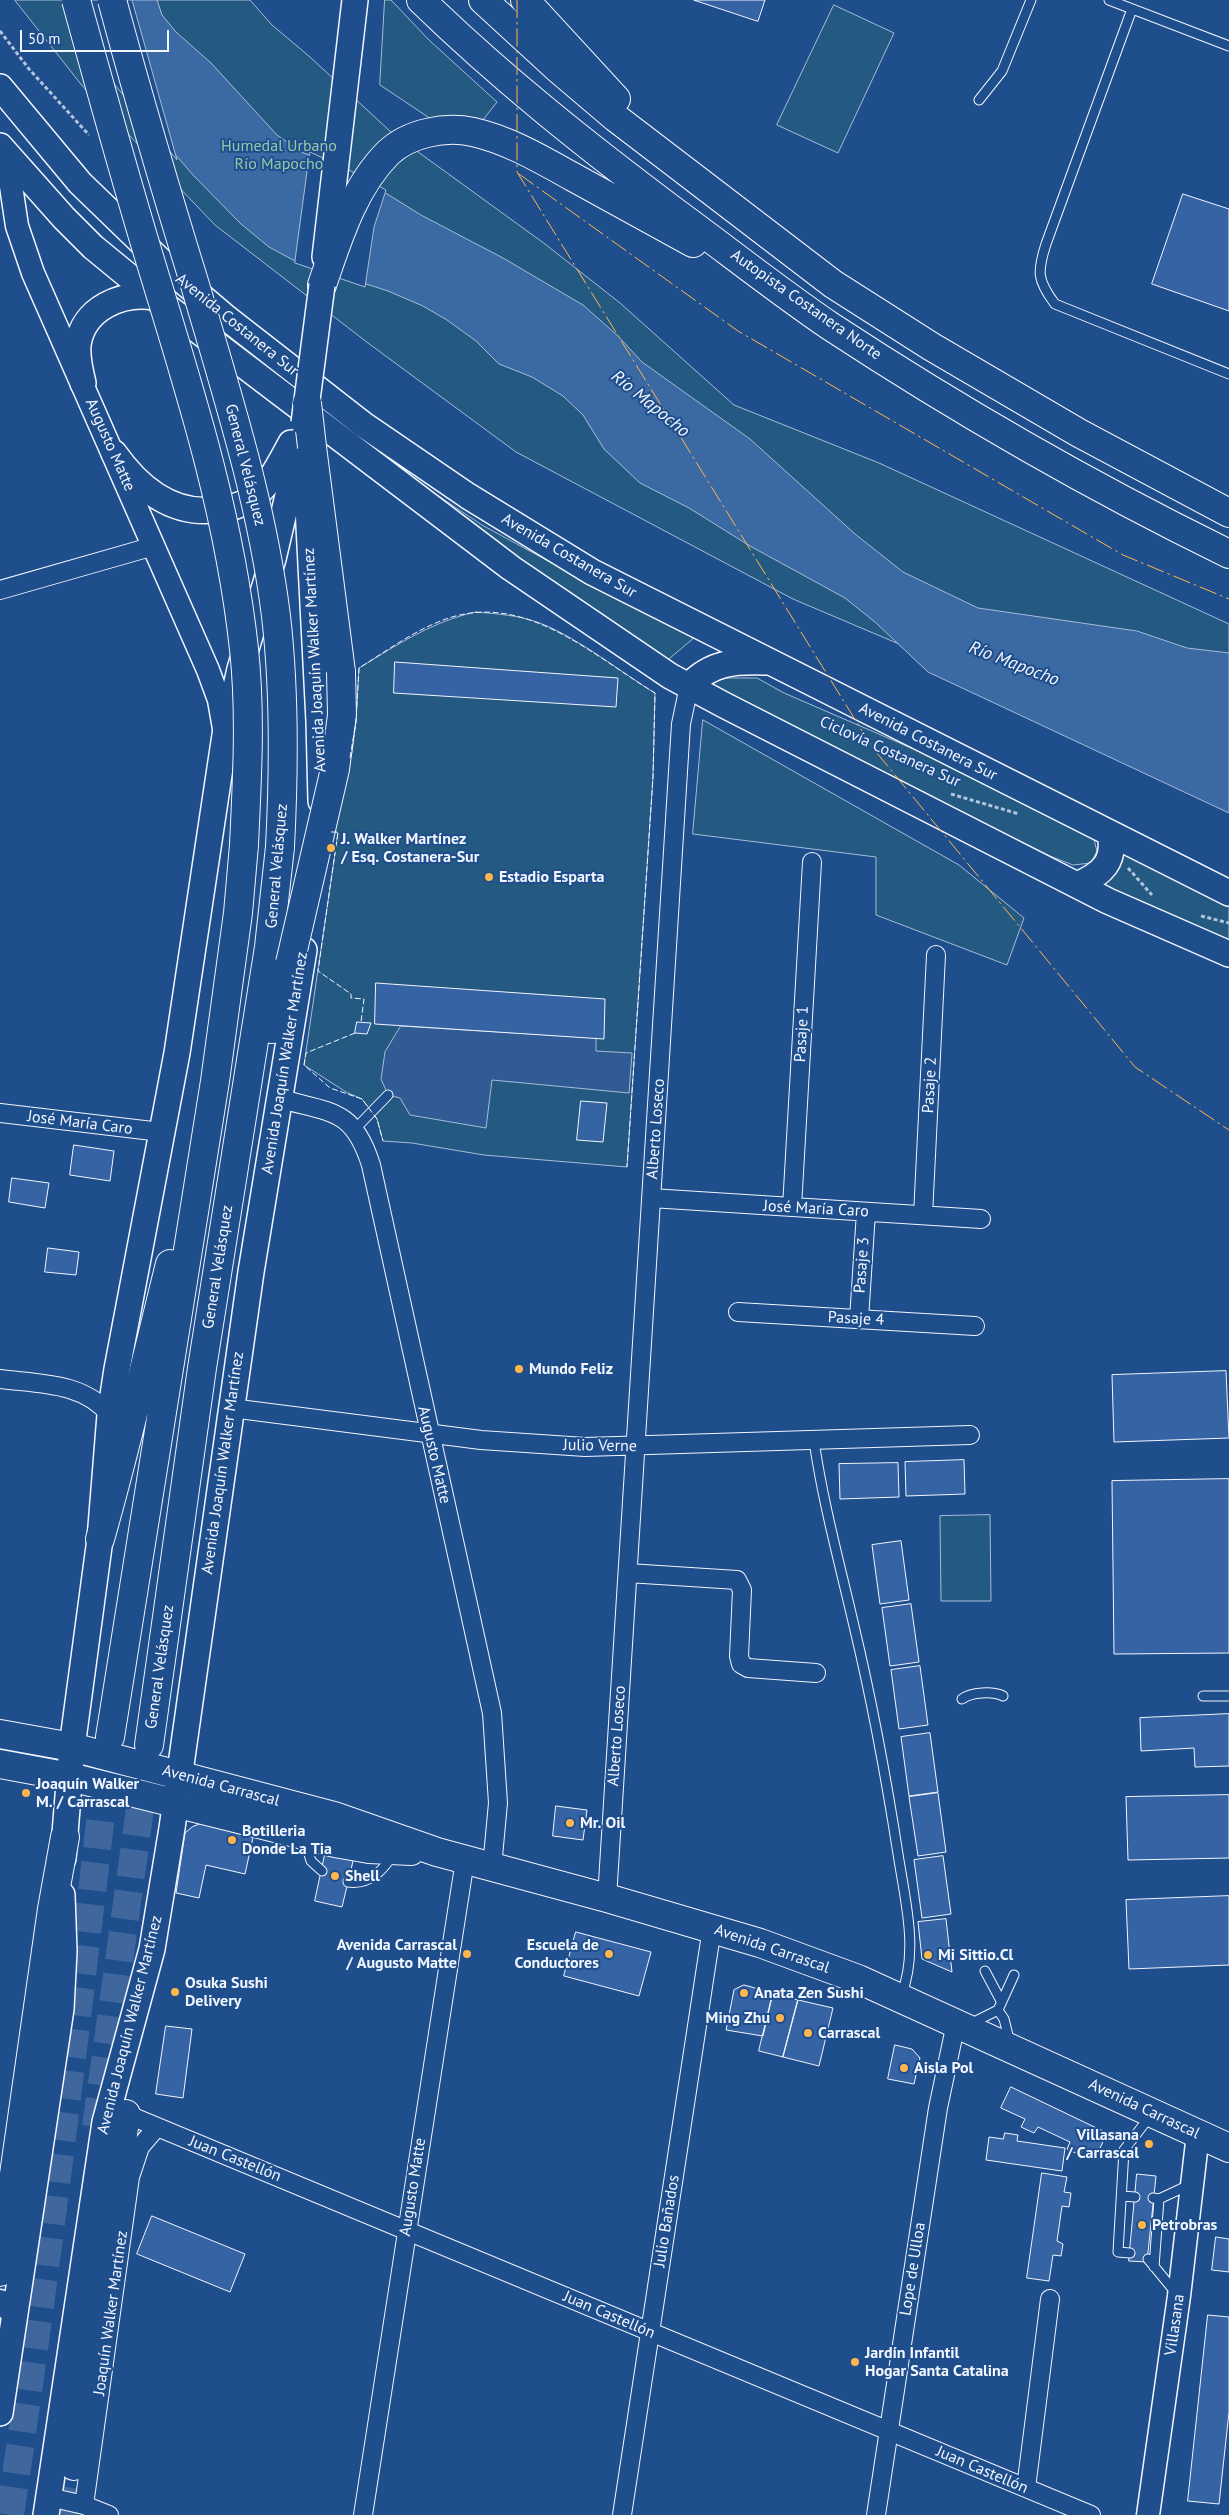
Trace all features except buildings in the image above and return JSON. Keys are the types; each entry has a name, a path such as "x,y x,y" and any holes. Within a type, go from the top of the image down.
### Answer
{"main road":[{"name":"General Velásquez","path":"76,0 143,237 200,422 224,520 244,651 248,728 244,845 238,913 215,1081 110,1737"},
{"name":"General Velásquez","path":"112,0 161,174 231,407 262,536 276,617 283,762 280,847 269,947 202,1368 149,1745"},
{"path":"234,1163 290,963 335,769 342,715 341,672 304,442 355,0"},
{"name":"Autopista Costanera Norte","path":"421,0 497,70 565,126 780,291 838,331 1004,432 1112,494 1229,554"},
{"name":"Autopista Costanera Norte","path":"482,0 563,74 710,191 834,284 932,347 1094,442 1229,513"},
{"path":"525,0 643,126 710,191"},
{"name":"Avenida Costanera Sur","path":"0,87 80,183 162,264 224,316 364,425 468,496 592,572 770,662 1111,843 1229,893"},
{"path":"322,285 354,202 365,183 389,153 406,141 425,133 448,130 472,131 511,144 780,291"},
{"name":"Avenida Costanera Sur","path":"0,146 42,196 114,265 554,599 689,686 1144,918 1229,954"},
{"path":"83,383 78,345 84,326 90,318 110,302 122,297 134,295 154,297"},
{"path":"114,453 126,470 145,488 170,504 195,510 224,510 238,506 262,488 304,442"},
{"name":"Avenida Joaquín Walker Martínez","path":"0,2413 7,2308 61,2009 65,1837 72,1747 100,1539 110,1415 187,992 225,735 240,669 273,559 304,442"},
{"name":"Avenida Joaquín Walker Martínez","path":"48,2506 105,2122 152,1948 175,1803 251,1272 281,1099 311,903 320,805 319,720 304,442"},
{"path":"689,686 700,674 729,663 770,662"},
{"path":"1078,885 1102,871 1109,862 1111,843"},
{"path":"100,1539 123,1458 138,1388 215,1081"},
{"name":"Avenida Carrascal","path":"0,1734 72,1747 334,1816 437,1852 712,1928 807,1959 963,2026 1229,2148"},
{"name":"Avenida Carrascal","path":"0,1764 70,1777 304,1836 369,1849 437,1852"},
{"path":"0,2272 52,1909 65,1837"},
{"path":"74,2466 152,1948"}],"street":[{"name":"Augusto Matte","path":"0,154 11,186 17,226 24,246 208,670 219,700 225,735"},
{"path":"0,590 154,546"},
{"name":"Alberto Loseco","path":"607,1898 681,724 689,686"},
{"name":"Pasaje 1","path":"792,1207 812,862"},
{"name":"Pasaje 2","path":"923,1215 936,955"},
{"name":"Augusto Matte","path":"281,1099 330,1110 346,1118 362,1141 372,1165 429,1434 492,1713 498,1803 492,1867"},
{"name":"José María Caro","path":"0,1113 161,1132"},
{"name":"José María Caro","path":"651,1198 981,1218"},
{"name":"Pasaje 3","path":"859,1319 866,1212"},
{"name":"Pasaje 4","path":"738,1312 975,1326"},
{"path":"0,1379 78,1391 97,1400 110,1415"},
{"name":"Julio Verne","path":"231,1408 429,1434 534,1444 635,1446 970,1435"},
{"path":"628,1573 737,1580 742,1590 738,1656 741,1664 748,1668 816,1673"},
{"name":"Augusto Matte","path":"363,2515 465,1860"},
{"name":"Julio Bañados","path":"622,2515 712,1928"},
{"name":"Lope de Ulloa","path":"876,2515 938,2108 963,2026"},
{"name":"Juan Castellón","path":"126,2114 1091,2515"},
{"name":"Joaquín Walker Martínez","path":"84,2505 130,2177 140,2147 157,2127"},
{"name":"Villasana","path":"1148,2515 1179,2296 1198,2134"},
{"path":"1026,2488 1050,2299"},
{"path":"48,2506 84,2505 109,2515"}],"lane":[{"path":"979,100 1002,71 1030,0"},
{"path":"1109,0 1229,46"},
{"path":"1132,9 1046,244 1040,264 1042,286 1054,304 1229,374"},
{"path":"355,1129 388,1095"},
{"path":"814,1441 822,1492 869,1692 893,1822 910,1951 908,1975 900,1998"},
{"path":"962,1699 967,1695 997,1692 1003,1696"},
{"path":"1203,1696 1229,1696"},
{"path":"304,1836 311,1861 322,1871"},
{"path":"348,1882 357,1883 381,1872 396,1851"},
{"path":"985,1971 1009,2033 1010,2048"},
{"path":"963,2026 978,2020 999,2005 1014,1975"},
{"path":"1130,2253 1118,2252 1124,2150 1152,2113"},
{"path":"1154,2267 1156,2198 1192,2184"},
{"path":"1122,2196 1135,2197"},
{"path":"1148,2259 1179,2296"}],"path":[{"name":"Ciclovía Costanera Sur","path":"946,792 1028,816"},
{"path":"1111,843 1123,861 1156,898"},
{"path":"1197,915 1229,922"}],"green space":[{"name":"Humedal Urbano Río Mapocho","path":"15,0 250,0 272,25 310,57 392,133 545,244 620,303 734,405 879,463 1229,624 1229,802 979,678 793,599 516,452 368,343 215,225 84,88"},
{"path":"385,0 391,0 429,40 497,102 483,120 431,119 380,85"},
{"path":"834,5 894,33 838,153 777,125"},
{"path":"353,439 482,525 616,598 695,637 663,664"},
{"name":"Estadio Esparta","path":"476,612 522,618 552,628 582,645 655,693 653,777 627,1167 484,1155 412,1143 383,1141 377,1119 362,1099 346,1092 304,1065 338,833 331,832 352,752 359,668 430,628 445,621"},
{"path":"725,678 757,678 784,693 992,783 1092,832 1097,851 1091,863 1073,865 1050,856 795,730 710,685"},
{"path":"703,720 959,865 1024,918 1007,965 876,915 876,857 693,834"},
{"path":"1120,851 1229,907 1229,948 1103,890"},
{"path":"990,1515 991,1601 941,1601 940,1516"}],"shaded area":[{"path":"401,1026 596,1038 596,1051 632,1053 629,1093 492,1080 486,1128 410,1115 400,1098 388,1095 381,1079 385,1052"}],"water":[{"name":"Río Mapocho","path":"67,0 157,0 162,15 176,32 211,63 277,135 301,152 318,158 384,192 421,215 503,258 583,305 618,336 642,362 750,439 855,534 903,572 978,608 1137,631 1187,648 1229,653 1229,813 928,672 875,622 845,598 750,546 689,508 640,483 604,449 583,415 563,396 532,377 499,364 476,341 447,320 423,306 388,291 295,261 269,247 241,224 193,175 156,132"}],"pier":[{"path":"64,0 132,0 177,160 115,85 97,59"},
{"path":"310,152 386,190 374,227 365,287 295,263"}],"tunnel":[{"path":"10,2515 38,2321 110,1737"},
{"path":"96,2127 145,1773"},
{"path":"64,2515 74,2466"}],"fence":[{"path":"350,758 356,721 359,668 416,633 452,617 480,612 507,614 534,621 584,647 655,693 653,777 627,1167"},
{"path":"331,832 338,832 318,971 351,994 351,998 364,999 361,1022"},
{"path":"355,1033 306,1053 304,1065 330,1088 362,1099 377,1119 383,1141"}],"power":[{"path":"517,0 517,172 872,747 1135,1067 1229,1130"},
{"path":"519,174 738,331 1123,555 1229,599"}],"place":[{"name":"J. Walker Martínez / Esq. Costanera-Sur","path":"331,848"},
{"name":"Estadio Esparta","path":"489,877"},
{"name":"Mundo Feliz","path":"519,1369"},
{"name":"Joaquín Walker M. / Carrascal","path":"26,1793"},
{"name":"Mr. Oil","path":"570,1823"},
{"name":"Botilleria Donde La Tia","path":"232,1840"},
{"name":"Shell","path":"335,1876"},
{"name":"Avenida Carrascal / Augusto Matte","path":"467,1954"},
{"name":"Escuela de Conductores","path":"609,1954"},
{"name":"Mi Sittio.Cl","path":"928,1955"},
{"name":"Osuka Sushi Delivery","path":"175,1992"},
{"name":"Anata Zen Sushi","path":"744,1993"},
{"name":"Ming Zhu","path":"780,2018"},
{"name":"Carrascal","path":"808,2033"},
{"name":"Aisla Pol","path":"904,2068"},
{"name":"Villasana / Carrascal","path":"1149,2144"},
{"name":"Petrobras","path":"1142,2225"},
{"name":"Jardín Infantil Hogar Santa Catalina","path":"855,2362"}]}
